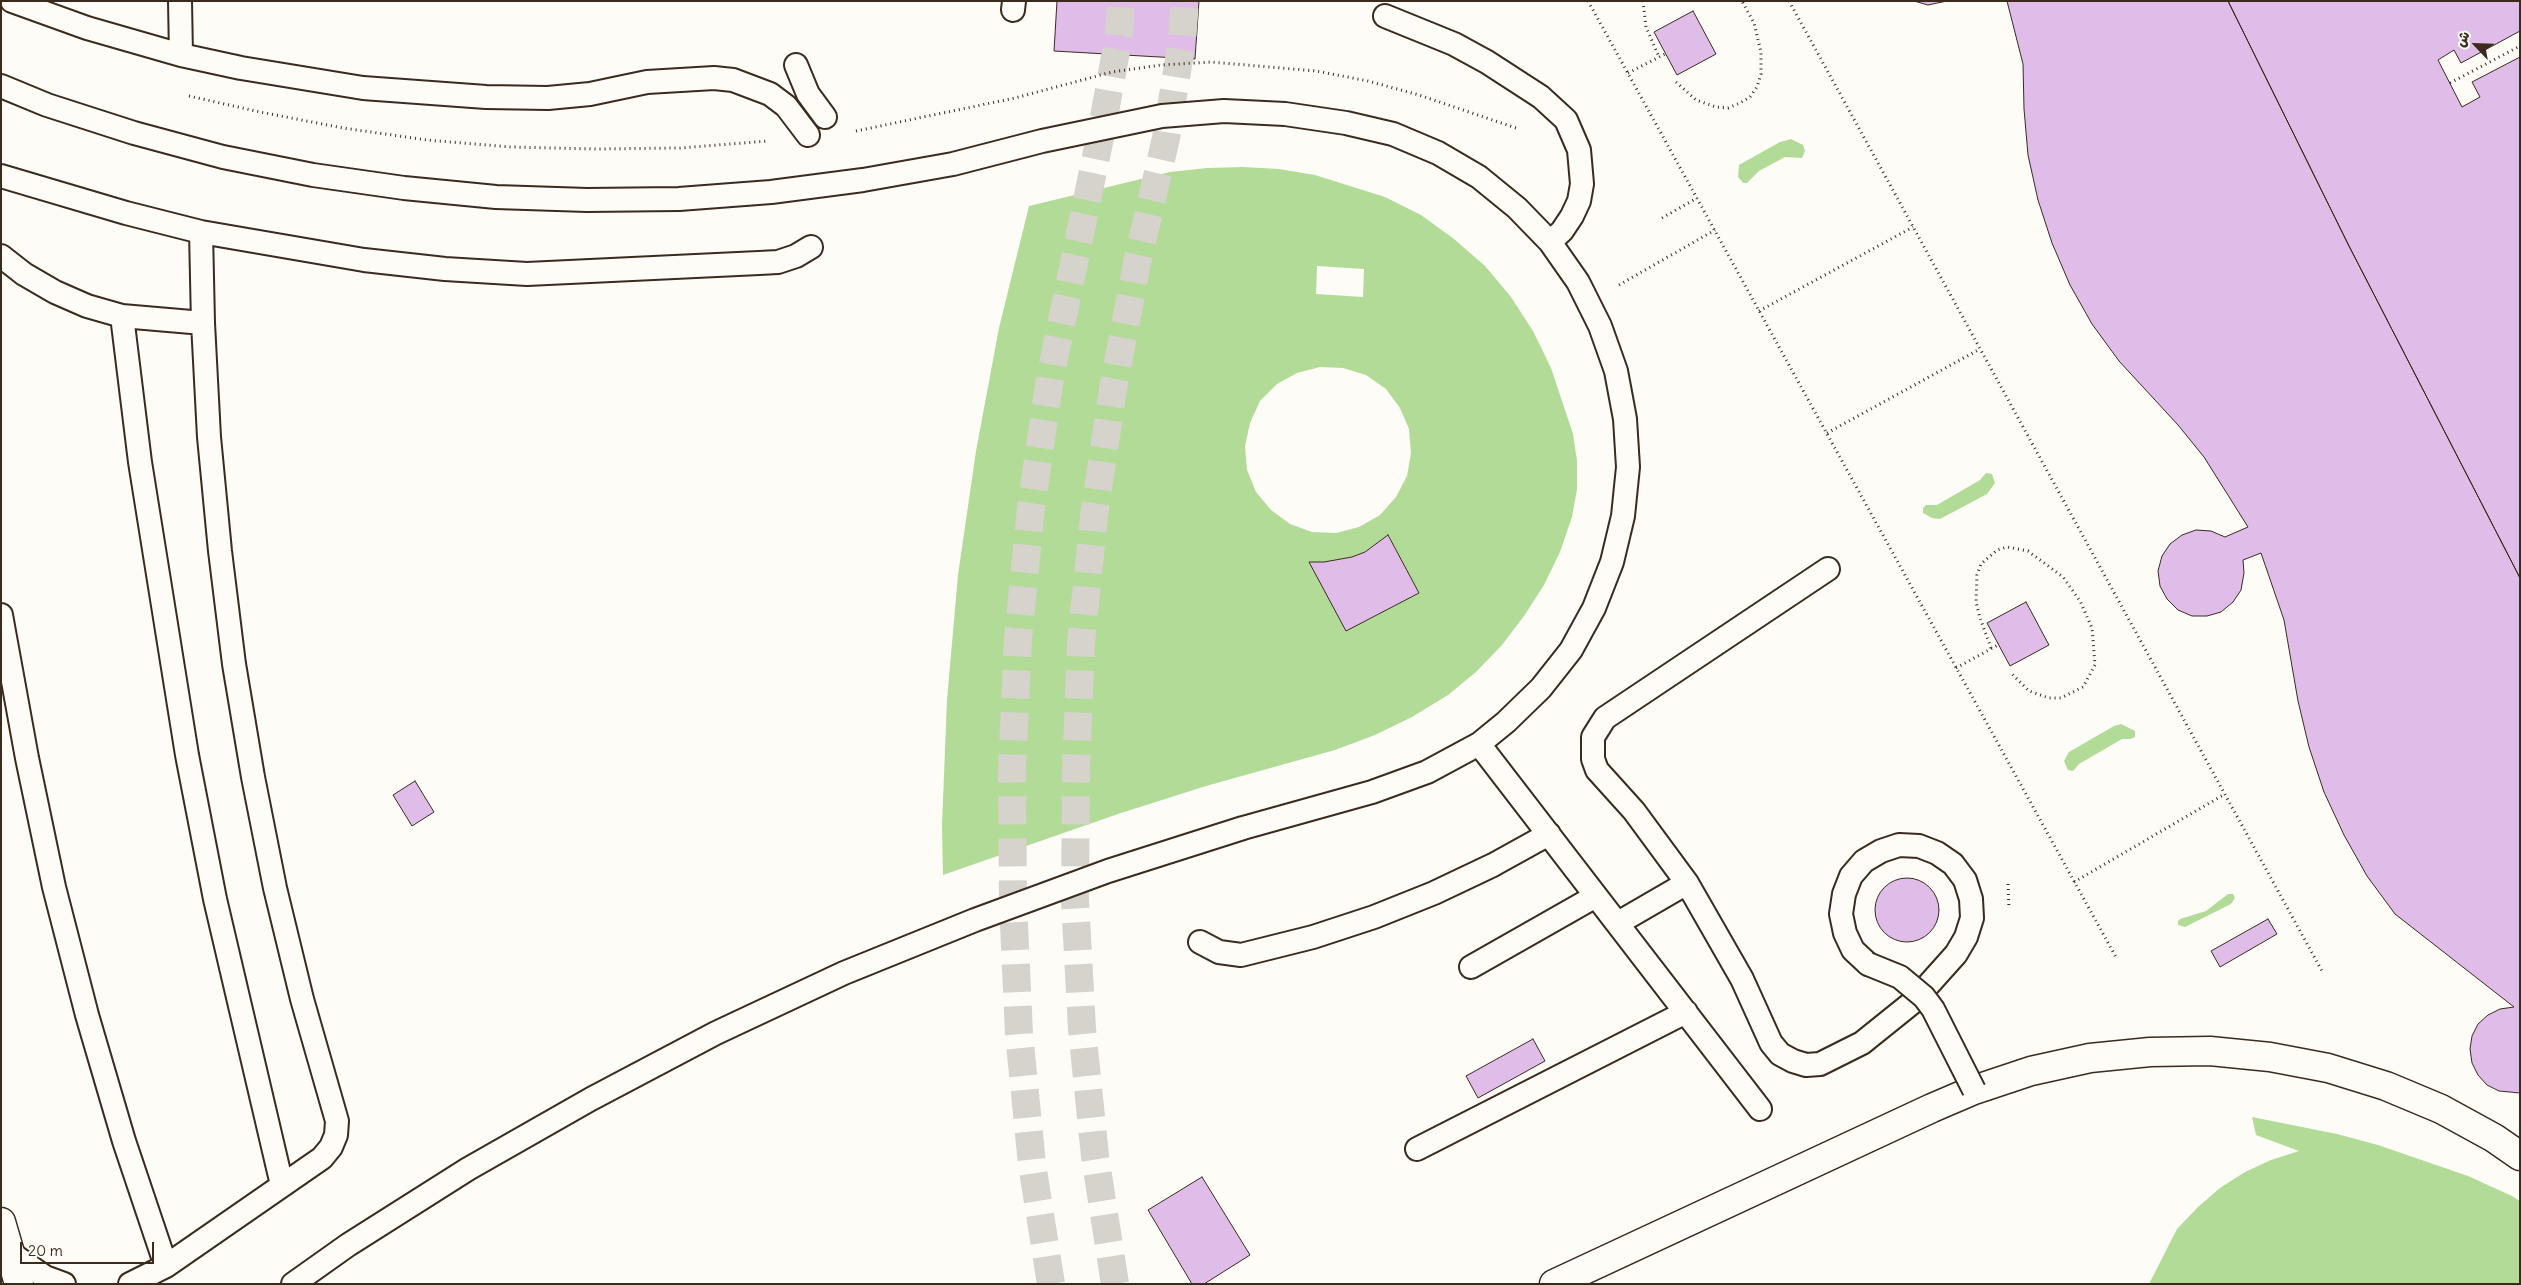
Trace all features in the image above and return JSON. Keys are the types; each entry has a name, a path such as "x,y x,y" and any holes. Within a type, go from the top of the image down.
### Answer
{"main road":[{"path":"1554,1284 1974,1090 2031,1071 2090,1058 2150,1052 2210,1051 2270,1056 2328,1068 2386,1086 2441,1109 2494,1138 2520,1156"},
{"path":"1,1222 19,1284"}],"lane":[{"path":"12,1 87,28 181,54 241,68 362,88 486,97 548,98 590,94 647,82 714,78 733,80 770,94 786,106 808,135"},
{"path":"180,1 181,54"},
{"path":"1385,16 1454,44 1486,62 1541,97 1566,120 1579,150 1582,184 1579,201 1572,216 1562,231 1550,242"},
{"path":"796,65 808,94 824,117"},
{"path":"1,86 47,105 134,133 223,157 404,188 496,197 587,200 679,199 863,180 953,164 1042,141 1162,116 1224,111 1285,114 1346,123 1393,134 1438,153 1479,177 1517,208 1550,242 1578,282 1600,326 1616,371 1625,419 1628,467 1623,516 1612,562 1594,608 1571,650 1541,688 1506,722 1479,744 1418,776 1372,792 1243,828 1108,871 975,920 844,974 716,1033 591,1099 468,1169 348,1245 293,1284"},
{"path":"1,176 126,214 201,232 364,260 527,274 778,262 796,256 811,246"},
{"path":"130,1284 166,1266 326,1153 336,1135 337,1121 302,999 275,888 243,720 220,551 209,437 203,323 201,232"},
{"path":"1,256 24,274 55,292 87,306 122,316 203,323"},
{"path":"122,316 143,482 187,755 215,899 282,1185"},
{"path":"1828,569 1605,718 1596,732 1592,748 1597,770 1650,832 1687,883 1737,971 1771,1043 1780,1054 1806,1065 1820,1064 1862,1043 1889,1024 1913,1002 1956,954 1966,937 1972,918 1971,899 1965,880 1953,864 1937,853 1919,846 1899,845 1881,851 1864,861 1851,876 1844,894 1841,914 1845,933 1854,950 1868,964 1900,977 1924,996 1933,1009 1974,1090"},
{"path":"1,615 27,758 61,915 87,1015 124,1141 166,1266"},
{"path":"1479,744 1760,1108"},
{"path":"1200,942 1219,952 1241,955 1313,937 1374,917 1434,893 1493,866 1549,834"},
{"path":"1618,923 1687,883"},
{"path":"1471,967 1596,896"},
{"path":"1417,1149 1686,1012"},
{"path":"10,1252 45,1277 64,1284"}],"path":[{"path":"1588,1 2117,959"},
{"path":"1643,1 1646,27 1659,58"},
{"path":"1676,82 1696,100 1716,107 1728,108 1750,97 1758,87 1761,74 1761,52 1754,23 1742,1"},
{"path":"1789,1 2322,971"},
{"path":"2450,83 2520,46"},
{"path":"1628,73 1665,54"},
{"path":"1662,218 1697,198"},
{"path":"1759,311 1913,227"},
{"path":"1588,303 1715,230"},
{"path":"1827,433 1980,349"},
{"path":"1991,648 1976,602 1977,574 1981,564 1997,550 2017,548 2028,551 2040,558 2063,577 2080,601 2092,628 2095,665 2083,687 2061,698 2049,698 2029,691 2010,672"},
{"path":"1956,668 1998,645"},
{"path":"2074,882 2225,794"}],"green space":[{"path":"1791,139 1803,145 1805,151 1802,158 1785,157 1759,171 1747,183 1743,183 1738,177 1739,165 1780,142"},
{"path":"1207,168 1279,169 1315,175 1385,197 1421,215 1454,239 1485,266 1511,297 1533,331 1551,368 1573,434 1577,461 1577,489 1572,517 1560,552 1544,585 1502,645 1476,672 1448,695 1412,717 1375,735 1335,750 1206,786 1118,814 943,875 942,825 947,700 958,575 976,451 999,328 1029,206 1170,172","holes":["1317,266 1364,269 1363,297 1316,294","1320,367 1343,368 1366,375 1386,389 1400,408 1409,429 1411,453 1407,476 1396,497 1380,515 1359,527 1336,533 1312,532 1290,524 1271,510 1256,492 1247,470 1245,446 1250,423 1260,401 1277,384 1297,373","1388,535 1419,593 1346,631 1310,562 1324,562 1352,557 1365,552"]},
{"path":"1986,473 1992,474 1995,483 1987,494 1940,519 1932,518 1923,513 1923,508 1926,505 1937,505 1980,480"},
{"path":"2121,724 2135,731 2135,737 2122,739 2079,764 2073,771 2068,770 2064,761 2069,752 2114,726"},
{"path":"2228,894 2233,894 2235,898 2231,904 2185,927 2178,925 2180,919 2206,911"},
{"path":"2252,1117 2337,1134 2378,1145 2468,1176 2512,1196 2520,1201 2520,1284 2149,1284 2177,1229 2198,1207 2220,1188 2245,1172 2271,1160 2299,1151 2256,1135"}],"building":[{"path":"1057,1 1199,1 1195,59 1054,51"},
{"path":"1914,1 1947,1 1928,5"},
{"path":"2007,1 2228,1 2349,246 2520,578 2520,1093 2499,1091 2487,1085 2478,1075 2472,1063 2470,1049 2472,1036 2478,1024 2488,1015 2500,1009 2514,1007 2395,914 2367,876 2344,835 2324,792 2309,747 2298,701 2284,620 2261,553 2243,560 2244,573 2241,590 2233,602 2221,612 2207,616 2192,616 2178,610 2167,599 2160,586 2158,571 2162,556 2170,544 2182,535 2196,530 2211,531 2225,537 2248,527 2204,457 2178,425 2119,361 2092,324 2070,285 2052,243 2038,200 2028,155 2023,64"},
{"path":"2228,1 2520,1 2520,31 2461,63 2454,50 2438,60 2462,107 2480,97 2472,82 2520,57 2520,578 2349,246"},
{"path":"1693,11 1716,54 1677,75 1654,32"},
{"path":"1388,535 1419,593 1346,631 1309,562 1324,562 1352,557 1365,552"},
{"path":"2026,602 2049,645 2010,666 1987,623"},
{"path":"415,781 434,812 412,826 393,795"},
{"path":"1907,878 1925,884 1933,892 1939,910 1933,928 1925,936 1907,942 1889,936 1881,928 1875,910 1881,892 1889,884"},
{"path":"2268,919 2277,934 2220,967 2211,951"},
{"path":"1533,1039 1545,1061 1478,1098 1466,1076"},
{"path":"1202,1177 1250,1255 1204,1284 1192,1284 1148,1210"}],"tunnel":[{"path":"1051,1284 1032,1164 1019,1034 1013,902 1012,771 1018,639 1031,508 1050,378 1102,128 1119,35 1121,1"},
{"path":"1115,1284 1095,1156 1082,1029 1075,900 1076,772 1081,643 1094,516 1113,389 1137,263 1166,138 1182,41 1185,1"}]}
